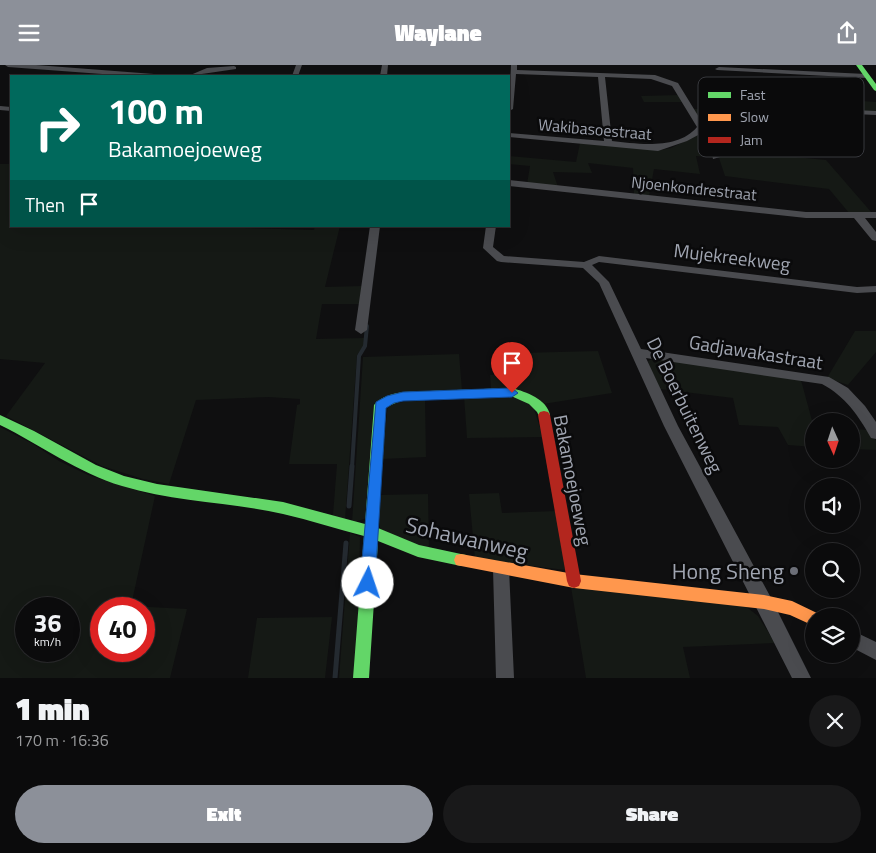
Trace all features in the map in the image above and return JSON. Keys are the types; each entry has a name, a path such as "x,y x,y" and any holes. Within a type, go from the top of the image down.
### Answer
{"street":[{"path":"9,65 60,67 127,75 135,65"},
{"path":"91,72 98,65"},
{"path":"859,65 876,89"},
{"path":"193,75 216,68 236,68"},
{"path":"510,96 513,69 601,76 644,75 663,72"},
{"path":"719,69 866,75"},
{"path":"644,75 675,85 698,122"},
{"path":"668,82 676,77 675,75"},
{"path":"601,76 608,144"},
{"name":"Wakibasoestraat","path":"510,135 652,148 664,147 698,131"},
{"name":"Njoenkondrestraat","path":"510,183 806,215 876,215"},
{"path":"857,215 876,238"},
{"path":"361,330 375,227"},
{"path":"491,227 488,248 501,259 586,265"},
{"name":"Mujekreekweg","path":"586,265 591,261 599,259 857,290 876,289"},
{"name":"De Boerbuitenweg","path":"586,265 604,282 670,426 764,602 802,678"},
{"name":"Gadjawakastraat","path":"636,353 826,381 841,388 854,399 876,434"},
{"name":"Bakamoejoeweg","path":"361,678 380,405 391,399 403,396 512,393 527,396 538,404 543,410 574,581"},
{"name":"Sohawanweg","path":"0,420 30,434 91,469 123,481 157,489 283,508 372,532 418,551 501,569 574,581 764,602 792,608 805,614"},
{"path":"501,569 505,678"},
{"path":"860,643 876,651"}],"shaded area":[{"path":"679,95 683,102 644,102 641,96"},
{"path":"864,101 876,102 876,113 864,112"},
{"path":"691,109 698,109 698,121"},
{"path":"698,134 698,156 696,156 700,174 654,169 649,196 634,195 633,168 588,163 592,173 553,172 558,187 527,184 530,166 510,164 510,156 576,162 580,143 661,150 671,148"},
{"path":"708,157 796,157 826,160 872,213 849,213 829,189 725,176 719,158"},
{"path":"0,164 10,164 10,227 242,227 314,230 315,227 340,227 325,287 362,286 360,304 322,304 316,339 364,338 364,346 357,355 345,520 333,515 337,464 289,464 297,405 300,404 300,399 268,397 196,400 169,484 143,479 102,466 6,416 45,363 0,359"},
{"path":"855,331 876,331 876,352 848,385 827,378"},
{"path":"598,351 612,393 543,404 491,389 490,375 525,375 530,363 521,361 519,353"},
{"path":"459,354 462,390 382,400 367,518 352,523 363,357"},
{"path":"654,358 801,380 810,413 805,413 805,446 788,445 778,427 739,425 733,398 660,389 648,361"},
{"path":"505,395 532,403 543,437 467,438 464,396"},
{"path":"425,399 426,457 382,459 388,404"},
{"path":"0,427 33,444 59,461 88,475 155,496 133,597 90,597 90,662 155,662 155,607 187,609 170,678 0,678"},
{"path":"860,429 870,430 876,441 876,450 860,449"},
{"path":"499,493 502,513 557,511 565,570 475,559 469,494"},
{"path":"428,494 429,549 380,531 379,495"},
{"path":"350,533 360,537 357,678 339,678"},
{"path":"571,587 744,605 758,616 775,643 683,647 690,678 586,678"},
{"path":"332,617 325,678 248,678 257,618"}],"waterway":[{"path":"352,467 359,356 365,346 367,326"},
{"path":"349,506 352,466"},
{"path":"335,678 346,543"}],"traffic: fast":[{"path":"859,65 876,89"},
{"path":"361,678 380,405 391,399 403,396 512,392 533,401 543,410 544,415"},
{"path":"0,420 30,434 91,469 123,481 157,489 283,508 372,532 418,551 461,560"}],"traffic: slow":[{"path":"461,560 574,581 764,602 792,608 805,614"}],"traffic: jam":[{"path":"544,415 574,581"}],"place":[{"name":"Hong Sheng","path":"794,571"}],"route":[{"path":"368,583 380,405 391,399 403,396 512,393"}]}
